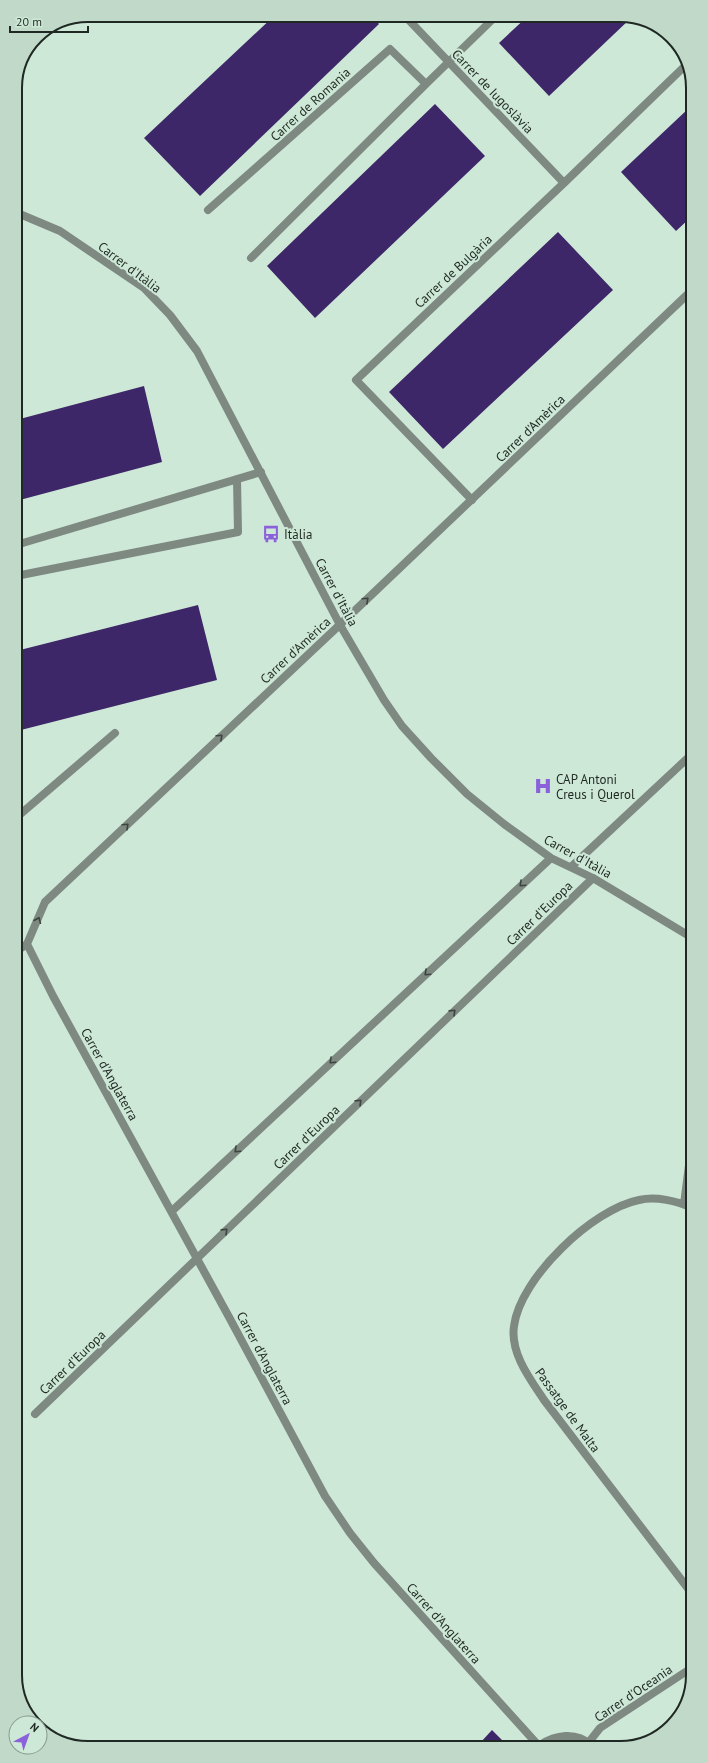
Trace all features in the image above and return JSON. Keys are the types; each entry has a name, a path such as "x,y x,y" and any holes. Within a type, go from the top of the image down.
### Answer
{"street":[{"name":"Carrer de Iugoslàvia","path":"411,22 564,183"},
{"path":"251,258 490,22"},
{"name":"Carrer de Romania","path":"208,210 390,49 426,84"},
{"name":"Carrer de Bulgària","path":"472,500 356,380 682,68"},
{"name":"Carrer d'Itàlia","path":"22,215 60,231 144,288 170,315 197,352 340,625 384,700 402,726 431,758 467,794 504,824 551,858 593,878 686,934"},
{"name":"Carrer d'Amèrica","path":"27,944 45,902 340,625 686,296"},
{"path":"22,543 261,472"},
{"path":"22,575 238,532 238,480"},
{"path":"22,813 115,733"},
{"name":"Carrer d'Europa","path":"571,867 686,760"},
{"path":"172,1211 551,858"},
{"name":"Carrer d'Europa","path":"35,1414 593,878"},
{"path":"22,948 27,944"},
{"name":"Carrer d'Anglaterra","path":"27,944 53,996 172,1211 325,1496 350,1533 374,1563 535,1741"},
{"path":"684,1204 686,1188"},
{"name":"Passatge de Malta","path":"684,1204 662,1199 639,1200 613,1209 588,1225 562,1248 540,1272 529,1287 519,1306 513,1326 516,1347 525,1370 544,1400 686,1586"},
{"name":"Carrer d'Oceania","path":"591,1741 600,1728 686,1672"},
{"path":"545,1741 550,1738 563,1736 576,1737 585,1741"}],"building":[{"path":"268,22 377,22 379,24 200,196 144,138"},
{"path":"522,22 627,22 549,96 499,43"},
{"path":"435,104 485,156 315,318 267,266"},
{"path":"686,111 686,222 676,231 621,172"},
{"path":"558,232 613,290 443,449 389,392"},
{"path":"144,386 162,462 22,499 22,418"},
{"path":"198,605 217,680 22,730 22,649"},
{"path":"492,1730 503,1741 482,1741"}],"place":[{"name":"Itàlia","path":"271,534"},
{"name":"CAP Antoni Creus i Querol","path":"543,786"}]}
